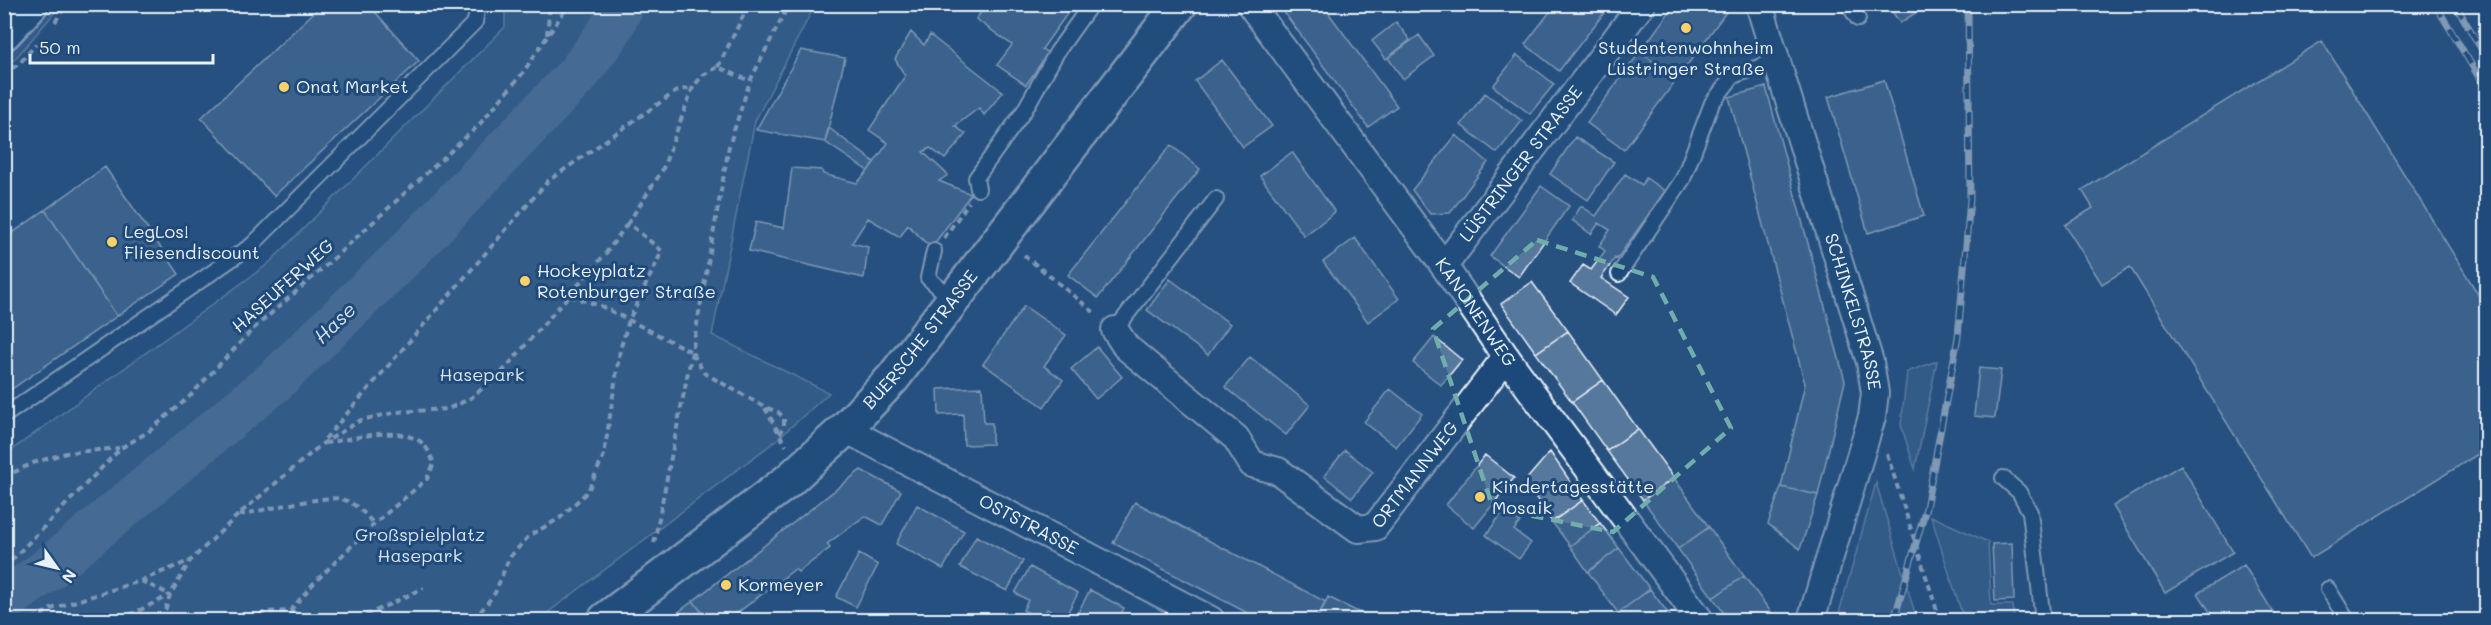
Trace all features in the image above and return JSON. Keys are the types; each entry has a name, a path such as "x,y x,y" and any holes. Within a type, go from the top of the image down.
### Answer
{"main road":[{"path":"4,33 31,4"},
{"name":"BUERSCHE STRASSE","path":"605,621 788,481 845,429 893,378 1180,4"}],"street":[{"name":"KANONENWEG","path":"1250,4 1444,266 1506,357 1700,621"},
{"name":"LÜSTRINGER STRASSE","path":"1444,266 1642,4"},
{"name":"SCHINKELSTRASSE","path":"1759,4 1870,362 1875,393 1872,417"},
{"name":"ORTMANNWEG","path":"1115,330 1126,347 1236,438 1252,464 1278,471 1358,529 1375,527 1506,357"},
{"path":"1811,621 1872,417"},
{"name":"OSTSTRASSE","path":"845,429 1211,621"}],"lane":[{"path":"4,416 252,245 475,22 478,4"},
{"path":"978,189 976,178 1024,111 1057,52 1090,4"},
{"path":"1848,4 1858,19"},
{"path":"1619,274 1683,179 1712,103 1733,76 1776,60"},
{"path":"1115,330 1216,199"},
{"path":"934,251 928,278 953,300"},
{"path":"2003,478 2019,492 2030,512 2043,621"},
{"path":"2328,589 2347,621"}],"path":[{"name":"HASEUFERWEG","path":"4,568 121,448 148,432 189,397 252,330 322,269 477,126 522,74 547,35 550,4"},
{"path":"547,35 569,4"},
{"path":"162,621 170,595 190,561 238,515 322,444 360,420 397,412 448,409 471,398 502,372 606,254 628,223 662,171 693,87 703,75 718,68 748,4"},
{"path":"654,543 692,352 729,146 750,81 789,4"},
{"path":"718,68 750,81"},
{"path":"322,444 548,181 675,92 693,87"},
{"path":"934,251 978,189"},
{"path":"474,621 495,593 509,558 529,536 560,518 588,491 604,455 620,350 629,320 662,251 628,223"},
{"path":"1024,255 1115,330"},
{"path":"570,296 601,306 692,352 704,373 778,412 784,418 784,426 780,434"},
{"path":"765,407 783,444 787,447"},
{"name":"SCHINKELSTRASSE","path":"1872,417 1883,443 1940,621"},
{"path":"290,611 313,584 374,524 427,479 434,464 427,449 419,440 389,433 322,444"},
{"path":"4,477 33,463 66,453 121,448"},
{"path":"238,515 317,500 341,499 361,509 374,524"},
{"path":"32,621 51,609 140,581 190,561"},
{"path":"140,581 170,595"},
{"path":"356,621 424,588"},
{"path":"120,621 170,595"},
{"path":"250,621 266,612 290,611 314,621"},
{"path":"450,621 457,619 461,621"}],"highlighted area":[{"path":"1537,240 1653,277 1731,428 1613,532 1493,508 1433,329"}],"green space":[{"path":"51,5 61,5 15,59 5,67 5,59"},
{"name":"Hasepark","path":"505,5 815,5 755,121 712,335 829,393 774,442 538,620 5,620 5,455 268,264 505,27"},
{"path":"1937,361 1915,469 1901,425 1907,372"},
{"path":"1876,483 1917,620 1837,620"},
{"path":"1931,516 1988,542 1991,605 2013,605 2014,620 1964,620"}],"building":[{"path":"323,4 368,4 419,61 274,196 201,118"},
{"path":"987,4 1074,4 1042,49 1048,53 1026,85 997,65 1012,45 976,19"},
{"path":"1278,4 1322,4 1397,106 1368,127"},
{"path":"1556,4 1611,4 1559,71 1525,44"},
{"name":"Studentenwohnheim Lüstringer Straße","path":"1675,4 1732,4 1677,79 1640,52"},
{"path":"1887,4 1929,4 1900,23"},
{"path":"1396,22 1410,40 1386,59 1372,41"},
{"path":"911,32 924,45 930,35 1003,92 984,115 979,108 955,126 966,134 945,159 930,148 923,152 948,175 939,181 971,194 931,248 908,225 900,237 868,218 852,243 868,247 864,278 749,251 756,222 784,228 792,168 822,170 823,174 857,183 868,171 888,143 869,130 905,76 895,59"},
{"path":"1419,35 1434,56 1403,79 1388,58"},
{"path":"2322,41 2486,307 2486,449 2311,558 2130,267 2102,284 2065,225 2093,208 2082,190"},
{"path":"801,50 845,58 825,142 756,130"},
{"path":"1640,52 1677,79 1624,150 1587,123"},
{"path":"1517,55 1554,84 1530,114 1493,86"},
{"path":"1222,60 1272,126 1243,147 1195,81"},
{"path":"1884,80 1924,216 1868,233 1828,97"},
{"path":"1766,87 1845,381 1818,495 1781,487 1805,384 1729,97"},
{"path":"1485,93 1522,121 1497,153 1461,125"},
{"path":"829,128 874,162 868,171 825,142"},
{"path":"1456,135 1488,162 1450,213 1430,214 1412,190"},
{"path":"1575,137 1614,162 1588,200 1550,174"},
{"path":"1171,145 1200,169 1098,298 1068,275"},
{"path":"1292,152 1335,212 1304,236 1260,176"},
{"name":"LegLos! Fliesendiscount","path":"105,167 179,274 117,316 45,210"},
{"path":"1625,174 1642,185 1646,178 1665,191 1601,278 1629,297 1616,315 1570,283 1583,265 1591,270 1605,251 1599,246 1610,230 1599,223 1591,234 1572,220 1581,206 1596,216"},
{"path":"1541,186 1569,206 1519,277 1490,256"},
{"path":"45,210 117,316 6,393 4,239"},
{"path":"1355,238 1399,299 1368,322 1323,262"},
{"path":"1170,279 1230,324 1208,355 1147,310"},
{"path":"1532,282 1568,331 1536,353 1501,304"},
{"path":"1024,306 1066,335 1044,366 1063,380 1044,407 983,364"},
{"path":"1568,331 1603,380 1572,402 1536,353"},
{"path":"1434,337 1462,360 1441,385 1413,363"},
{"path":"1097,347 1122,377 1096,399 1071,369"},
{"path":"1250,357 1310,405 1286,435 1225,387"},
{"path":"1979,368 2001,370 1995,418 1974,416"},
{"path":"1603,380 1638,429 1607,451 1572,402"},
{"path":"982,387 984,423 992,423 992,444 964,445 963,414 939,415 938,389"},
{"path":"1390,389 1422,414 1396,447 1364,422"},
{"path":"1638,429 1674,478 1643,500 1607,451"},
{"path":"1345,450 1373,472 1352,498 1324,476"},
{"path":"1550,452 1583,500 1552,522 1525,481"},
{"path":"1485,455 1514,478 1474,528 1446,505"},
{"path":"2181,465 2233,552 2165,593 2113,506"},
{"path":"861,470 901,491 882,525 865,516 827,544 830,548 798,572 795,569 728,620 708,620 693,601"},
{"path":"1674,478 1709,527 1678,549 1643,500"},
{"path":"1781,487 1818,495 1800,549 1768,524"},
{"path":"1583,500 1600,523 1570,546 1552,522"},
{"path":"1135,502 1326,602 1316,620 1261,620 1113,543"},
{"path":"917,505 964,531 943,569 896,544"},
{"path":"1504,510 1520,522 1514,530 1531,543 1519,559 1486,535"},
{"path":"1600,523 1619,548 1588,572 1570,546"},
{"path":"1709,527 1744,576 1713,598 1678,549"},
{"path":"976,536 1023,561 1007,591 960,567"},
{"path":"2012,543 2014,600 1995,601 1992,544"},
{"path":"1619,548 1650,589 1618,613 1588,572"},
{"path":"859,554 878,565 856,607 836,597"},
{"path":"2244,565 2278,620 2215,620 2198,593"},
{"path":"1030,567 1078,593 1064,619 1047,609 1041,620 1023,610 1028,600 1015,593"},
{"path":"1744,576 1777,620 1729,620 1713,598"},
{"path":"1650,589 1673,620 1624,620 1618,613"},
{"path":"1090,590 1124,608 1118,620 1084,620 1076,616"},
{"path":"1328,597 1374,620 1316,620"},
{"path":"693,601 708,620 668,620"}],"waterway":[{"name":"Hase","path":"4,601 47,570 276,380 408,252 579,73 609,32 623,4"}],"railway":[{"path":"1894,620 1926,508 1958,337 1970,199 1968,4"},
{"path":"2435,4 2486,89"},
{"path":"2455,4 2486,57"}],"place":[{"name":"Studentenwohnheim Lüstringer Straße","path":"1686,28"},
{"name":"Onat Market","path":"284,87"},
{"name":"LegLos! Fliesendiscount","path":"112,242"},
{"name":"Hockeyplatz Rotenburger Straße","path":"525,281"},
{"name":"Kindertagesstätte Mosaik","path":"1480,497"},
{"name":"Kormeyer","path":"726,585"}],"park label":[{"name":"Großspielplatz Hasepark","path":"420,545"}]}
